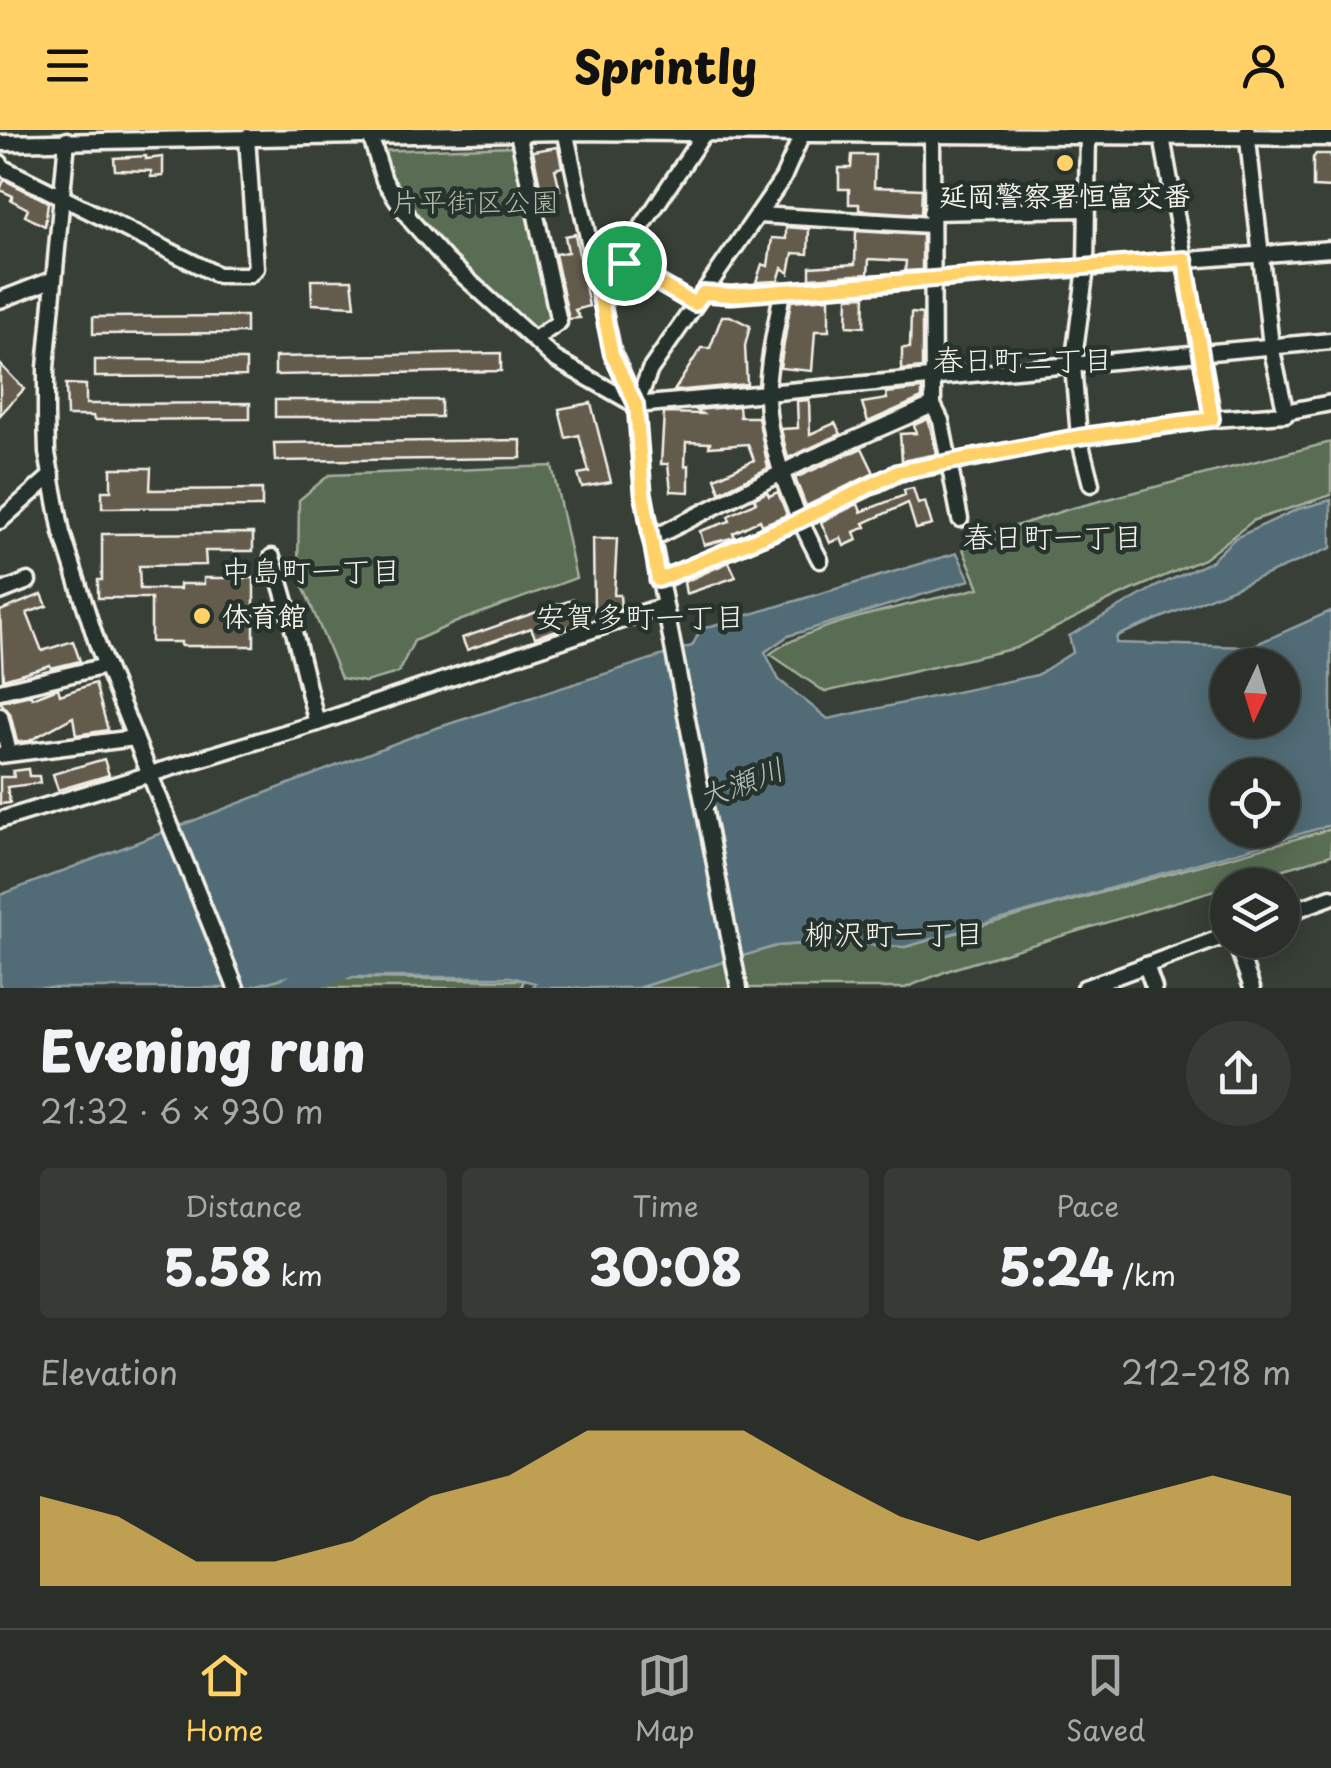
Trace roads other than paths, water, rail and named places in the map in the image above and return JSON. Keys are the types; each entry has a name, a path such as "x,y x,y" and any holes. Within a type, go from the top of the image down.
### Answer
{"street":[{"path":"566,131 612,354 636,405"},
{"path":"0,143 566,131 1247,134 1331,138"},
{"path":"706,131 620,260 699,298 1331,248"},
{"path":"739,988 658,580 635,424 636,405 650,370 782,178 804,132"},
{"path":"932,132 932,405 940,421 960,519"},
{"path":"518,133 559,322 535,339"},
{"path":"1088,133 1086,268 1074,366 1079,437 1091,484"},
{"path":"1161,134 1212,419"},
{"path":"1247,134 1271,346 1285,412"},
{"path":"370,135 384,180 412,222 488,302 554,359 636,405 1331,342"},
{"path":"0,163 218,274 249,275 256,268 247,137"},
{"path":"67,140 46,400 47,453 62,533 106,666 236,988"},
{"path":"758,215 931,218 1086,209"},
{"path":"595,271 624,263"},
{"path":"0,300 54,279"},
{"path":"782,291 767,392 782,472 799,521 820,560"},
{"path":"658,580 799,521 898,472 1079,437 1212,419 1286,414 1331,403"},
{"path":"651,539 782,472 932,405"},
{"path":"0,521 52,475"},
{"path":"272,557 289,607 318,723"},
{"path":"0,592 28,581"},
{"path":"0,820 150,779 663,606"},
{"path":"0,691 106,666"},
{"path":"0,716 5,754 135,738"},
{"path":"1300,908 1331,897"},
{"path":"1084,988 1210,942"},
{"path":"1242,958 1252,988"},
{"path":"1146,965 1154,988"}],"water":[{"path":"1331,500 1331,548 1117,636 1116,643 1250,647 1331,611 1331,825 1300,834 1300,758 1210,758 1210,848 1251,848 905,947 827,942 776,946 637,988 532,988 535,983 511,977 286,977 246,988 0,988 0,895 427,731 692,646 701,629 957,553 970,580 788,636 765,652 779,680 828,719 1037,675 1073,652 1069,636 1155,587 1210,562 1235,538 1298,509"}],"waterway":[{"name":"大瀬川","path":"289,988 346,967"}],"place":[{"name":"延岡警察署恒富交番","path":"1065,163"},
{"name":"体育館","path":"202,616"}],"district":[{"name":"春日町二丁目","path":"1023,361"},
{"name":"春日町一丁目","path":"1053,538"},
{"name":"中島町一丁目","path":"311,572"},
{"name":"安賀多町一丁目","path":"640,618"},
{"name":"柳沢町一丁目","path":"894,935"}],"park label":[{"name":"片平街区公園","path":"475,202"}]}
